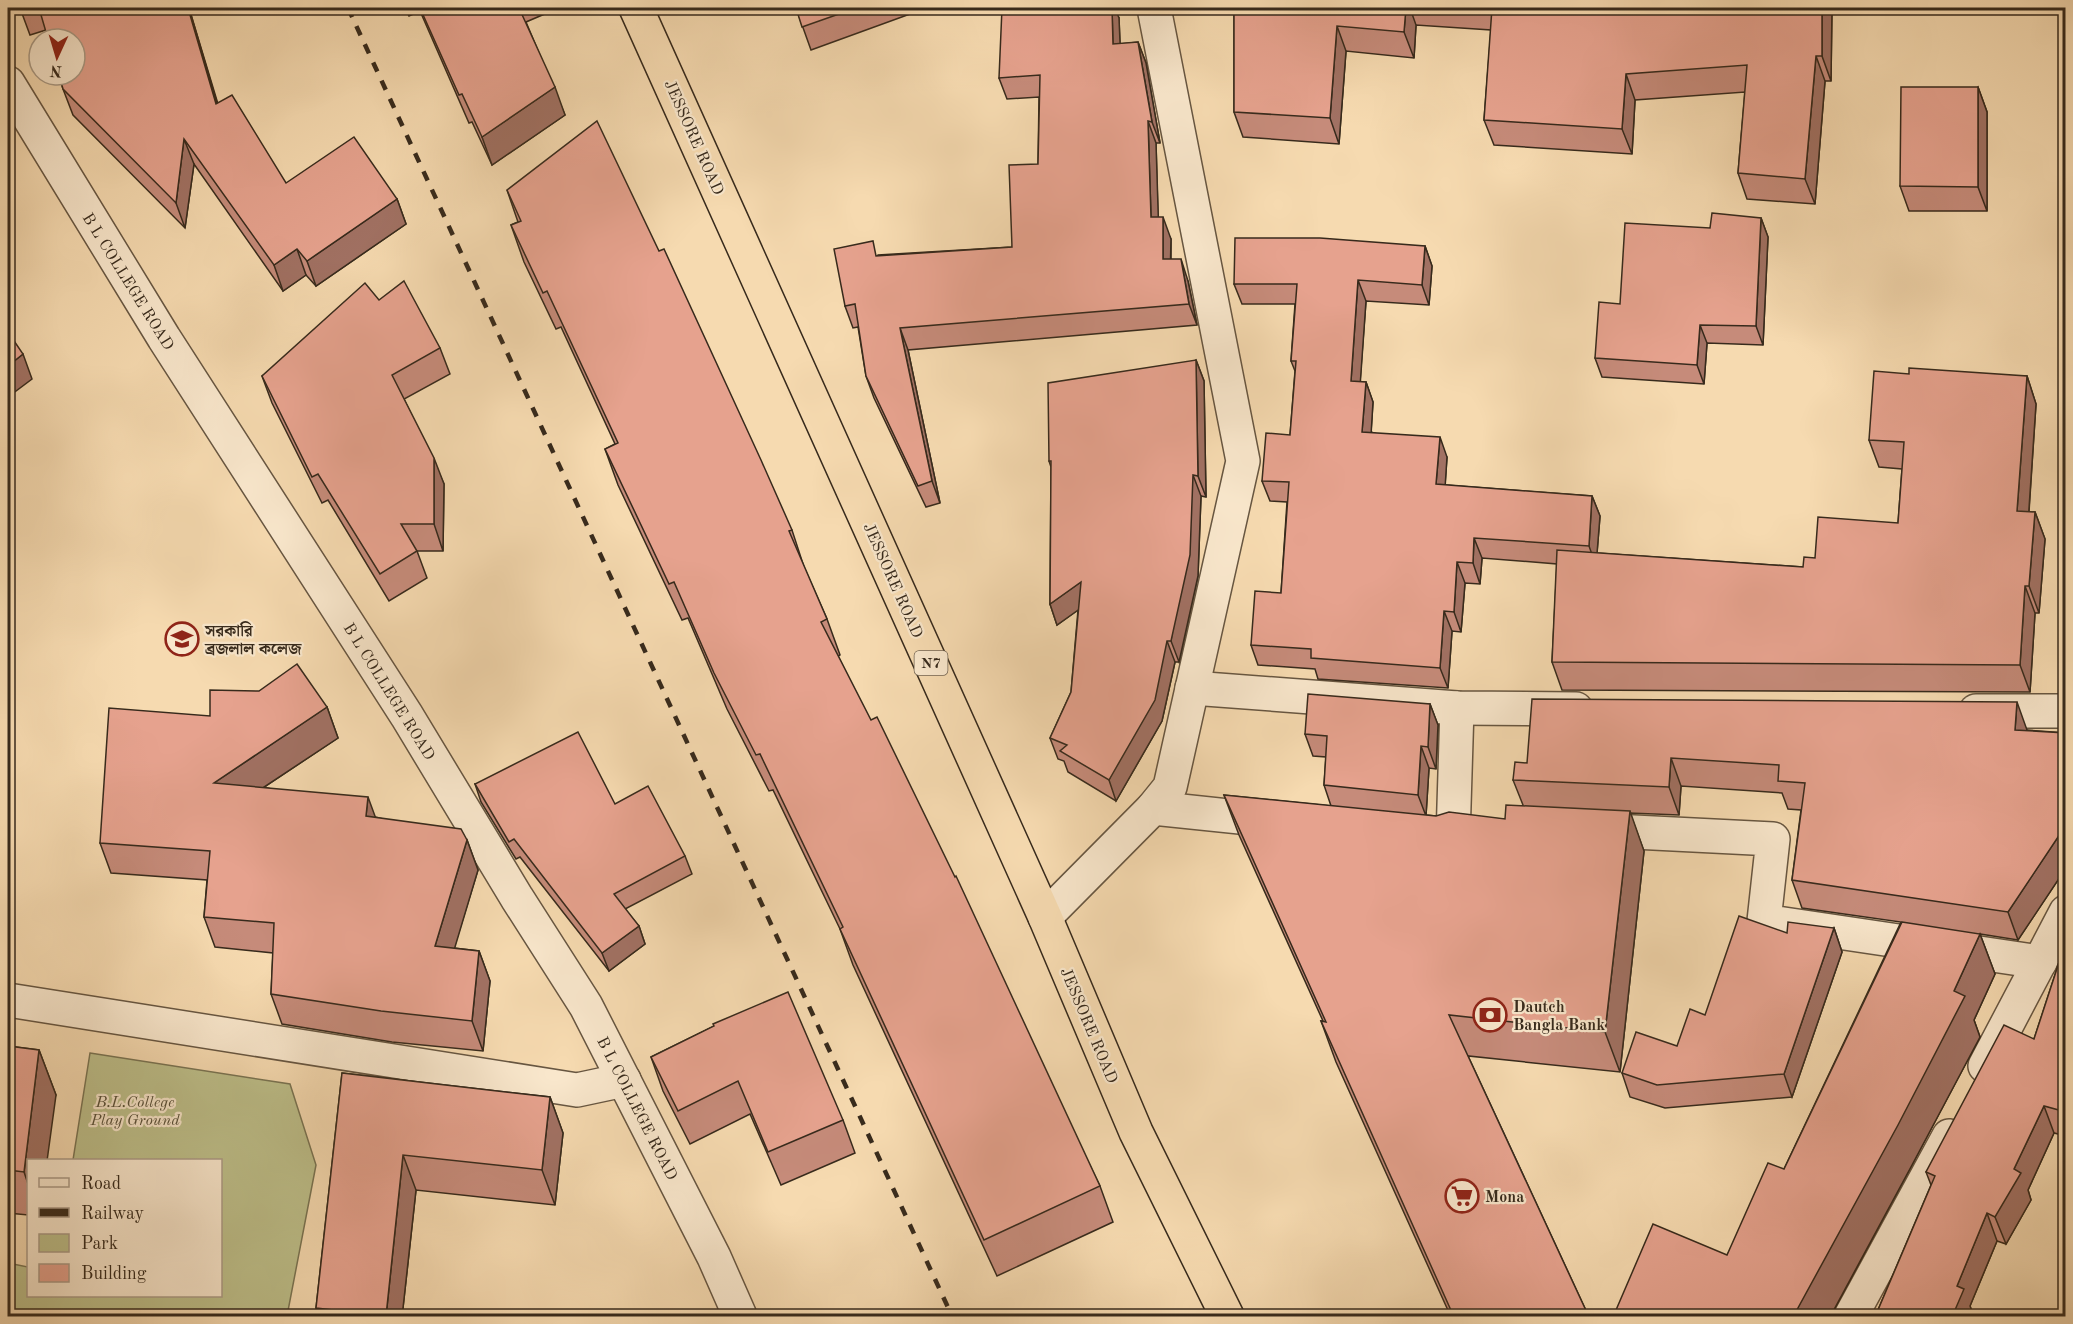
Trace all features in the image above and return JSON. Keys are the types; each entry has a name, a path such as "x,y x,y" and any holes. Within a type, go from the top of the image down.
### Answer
{"highway":[{"name":"JESSORE ROAD","path":"636,8 1045,917 1136,1131 1227,1317"}],"street":[{"path":"1045,917 1153,808 1170,787 1243,461 1154,8"},
{"name":"B L COLLEGE ROAD","path":"8,83 164,338 407,716 517,898 586,1006 714,1257 740,1317"},
{"path":"1192,688 1457,708 1600,709"},
{"path":"1407,834 1453,838 1457,708"},
{"path":"1946,711 2066,711"},
{"path":"1153,808 1303,823"},
{"path":"1453,823 1489,825"},
{"path":"1560,828 1773,839 1764,921 2040,962"},
{"path":"1851,1317 2066,912"},
{"path":"8,1000 577,1090 624,1080"}],"green space":[{"name":"B.L.College Play Ground","path":"90,1053 290,1084 316,1165 287,1316 8,1316 8,1263 27,1267 27,1297 222,1297 222,1159 73,1159"}],"building":[{"path":"39,8 188,8 216,104 232,95 286,183 354,137 397,199 307,261 297,249 274,265 184,139 176,203 63,89 62,87 87,87 87,27 45,27"},
{"path":"420,8 519,8 555,87 482,137 462,94 459,95"},
{"path":"796,8 856,8 802,27"},
{"path":"1002,8 1112,8 1113,44 1138,42 1152,122 1148,121 1151,217 1163,217 1163,259 1181,259 1189,304 900,328 932,481 918,486 866,376 855,304 845,306 834,249 873,241 876,256 1012,247 1009,165 1038,164 1040,75 999,78"},
{"path":"1234,8 1406,8 1404,32 1337,26 1330,118 1234,112"},
{"path":"1492,8 1822,8 1822,56 1816,56 1805,179 1738,173 1747,65 1626,74 1622,129 1484,120"},
{"path":"1901,87 1978,87 1978,187 1900,186"},
{"path":"597,121 659,251 664,249 761,460 827,619 821,622 871,720 877,717 956,876 1100,1186 984,1240 840,929 843,927 760,754 756,755 714,673 674,582 669,584 605,449 618,443 547,291 543,293 511,225 521,221 507,190"},
{"path":"1712,213 1761,218 1756,326 1700,325 1697,365 1595,358 1599,302 1620,304 1625,223 1710,228"},
{"path":"1235,238 1320,238 1425,246 1422,285 1358,280 1351,381 1366,382 1362,432 1440,437 1436,484 1592,496 1589,546 1474,538 1473,563 1457,562 1454,612 1444,611 1440,668 1311,658 1311,649 1251,645 1255,591 1281,593 1289,482 1262,481 1266,433 1290,435 1296,361 1291,361 1297,284 1234,284"},
{"path":"404,281 440,348 392,375 434,458 434,524 401,524 417,551 380,574 318,474 312,477 262,376 365,283 379,300"},
{"path":"8,332 23,354 8,366"},
{"path":"1196,360 1198,476 1193,475 1190,555 1171,641 1167,641 1155,700 1109,780 1060,751 1067,745 1050,738 1071,692 1081,582 1050,604 1051,461 1049,461 1048,383"},
{"path":"1909,368 2027,376 2017,511 2035,512 2029,586 2025,586 2020,665 1552,662 1557,550 1803,567 1804,557 1815,558 1818,517 1898,523 1904,442 1869,440 1874,371 1909,374"},
{"path":"297,664 327,707 214,783 368,797 366,816 461,829 467,840 435,946 479,951 472,1021 381,1011 271,994 274,923 204,917 210,851 100,843 109,708 210,716 210,690 259,691"},
{"path":"1308,694 1430,704 1428,747 1421,746 1418,795 1324,785 1327,736 1305,734"},
{"path":"1532,699 2017,702 2015,730 2066,733 2066,825 2008,912 1792,880 1805,783 1778,781 1779,765 1671,758 1669,787 1513,780 1515,762 1527,763"},
{"path":"578,732 615,804 648,786 685,856 614,894 639,926 602,953 514,839 509,842 475,784"},
{"path":"1224,795 1436,816 1449,812 1505,819 1506,805 1630,811 1605,1032 1449,1015 1589,1317 1454,1317 1321,1021 1326,1022"},
{"path":"1739,916 1787,933 1788,922 1834,928 1784,1074 1657,1085 1622,1073 1636,1032 1677,1046 1690,1009 1705,1015"},
{"path":"1902,922 1980,934 1954,991 1965,996 1898,1125 1793,1317 1613,1317 1653,1224 1727,1255 1768,1163 1784,1169"},
{"path":"2066,941 2066,1112 2044,1106 2014,1169 2021,1173 1995,1217 1987,1213 1957,1286 1964,1289 1952,1317 1875,1317 1935,1176 1926,1172 2004,1025 2034,1039"},
{"path":"788,992 843,1120 768,1152 738,1081 678,1111 651,1057 714,1026 713,1024"},
{"path":"8,1046 39,1050 24,1172 8,1170"},
{"path":"342,1073 550,1097 542,1170 403,1155 386,1316 316,1308"}],"railway":[{"path":"348,8 952,1316"}],"place":[{"name":"সরকারি ব্রজলাল কলেজ","path":"182,639"},
{"name":"Dautch Bangla Bank","path":"1490,1015"},
{"name":"Mona","path":"1462,1196"}]}
